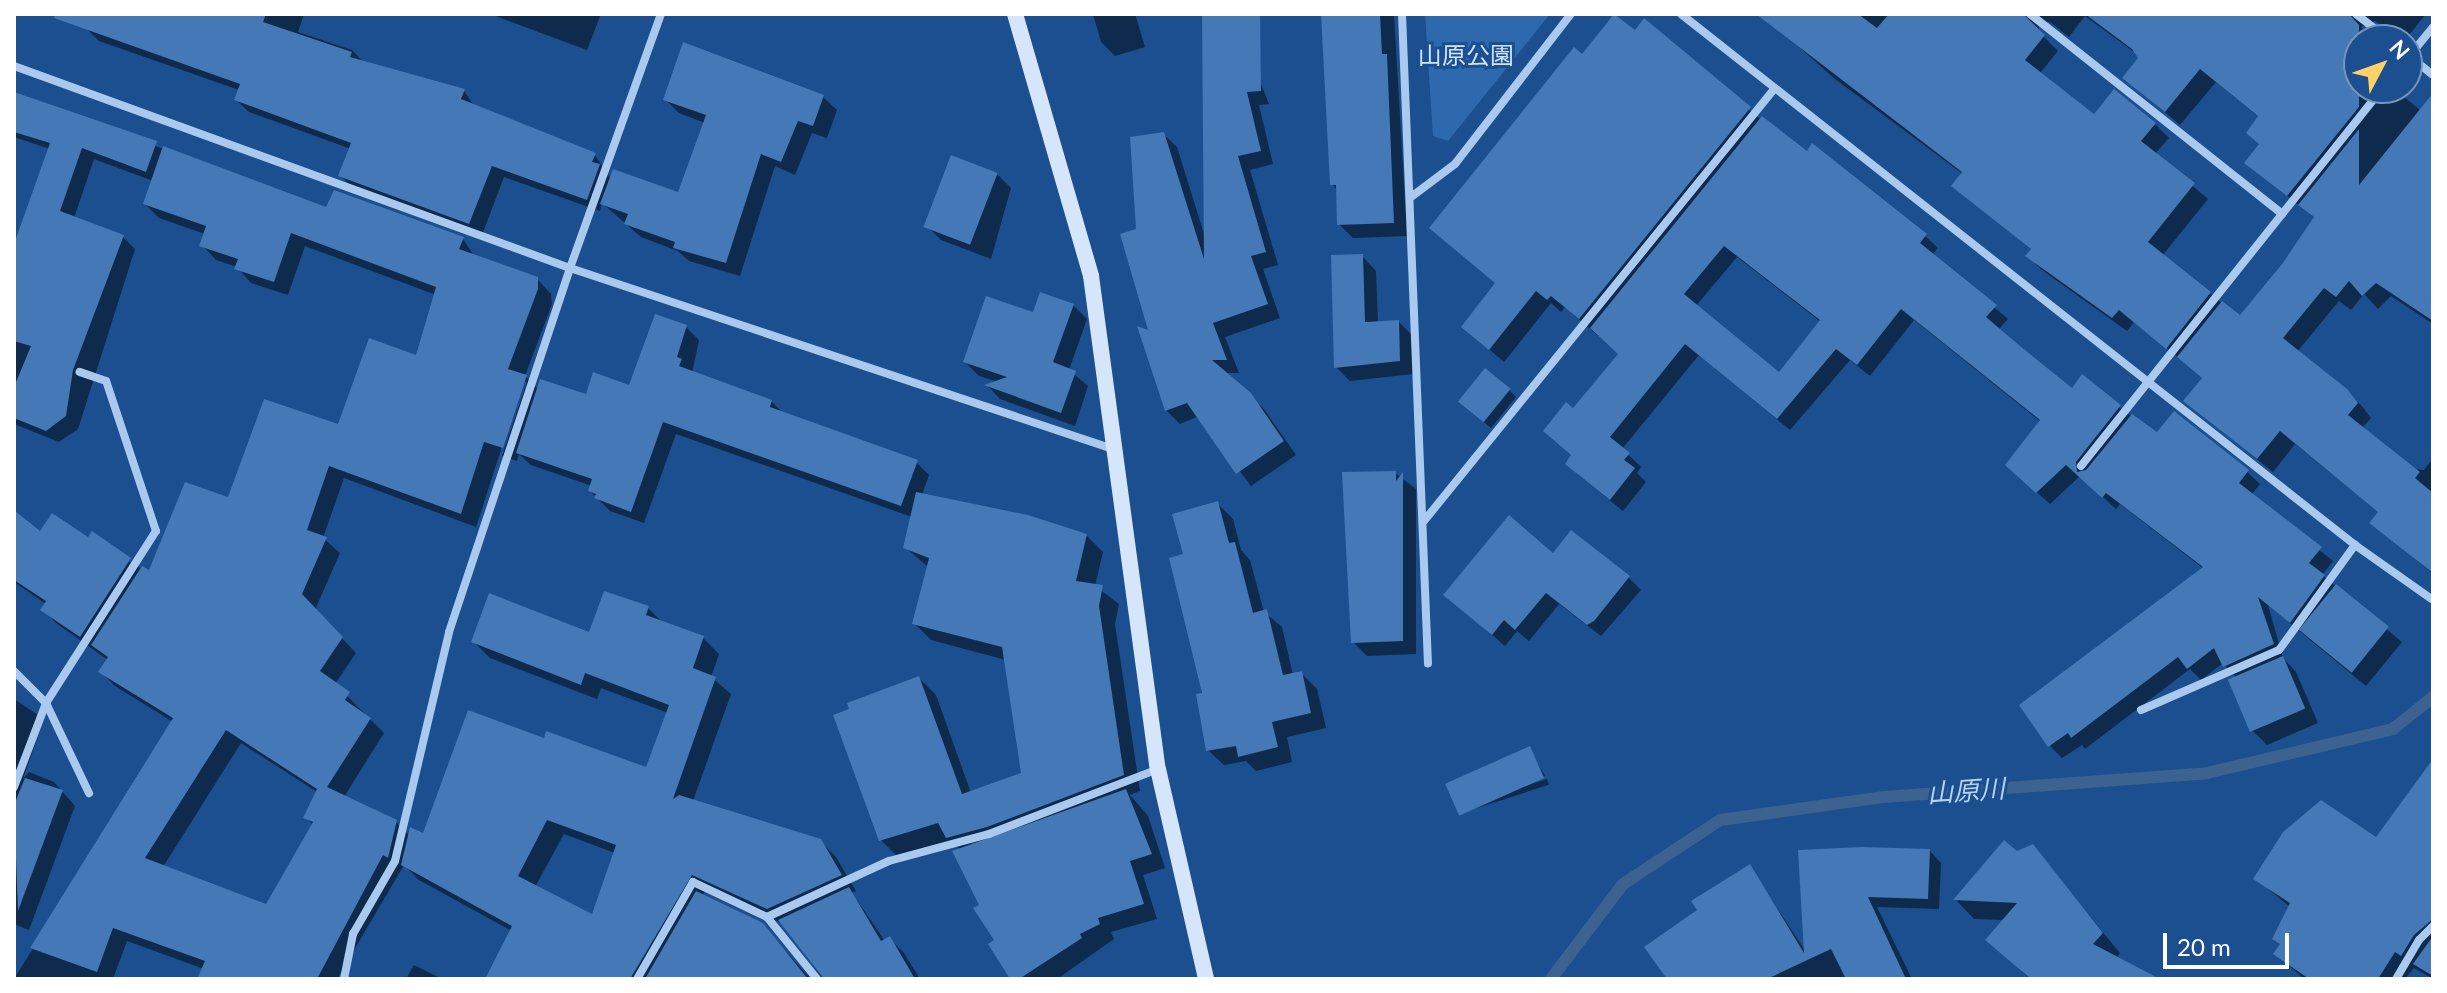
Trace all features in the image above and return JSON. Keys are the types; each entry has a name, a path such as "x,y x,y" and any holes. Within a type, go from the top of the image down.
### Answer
{"street":[{"path":"344,979 353,934 395,861 449,632 570,268 661,14"},
{"path":"1015,14 1091,276 1158,769 1206,979"},
{"path":"1402,14 1428,663"},
{"path":"1411,197 1455,164 1571,14"},
{"path":"1681,14 2355,545 2433,600"},
{"path":"2030,14 2282,214"},
{"path":"14,66 570,268 1117,451"},
{"path":"1424,521 1775,88"},
{"path":"2081,466 2370,104"},
{"path":"14,787 46,703 156,531 106,381 80,372"},
{"path":"2141,710 2279,650 2355,545"},
{"path":"14,671 46,703 89,793"},
{"path":"767,917 889,861 989,834 1158,769"},
{"path":"637,979 693,882 767,917 817,979"},
{"path":"2396,979 2419,940 2433,926"}],"green space":[{"name":"山原公園","path":"1425,14 1550,14 1448,141 1433,136"}],"building":[{"path":"55,14 266,14 263,22 352,52 350,57 465,89 461,99 596,153 592,162 600,164 587,200 492,166 469,224 338,176 351,143 234,100 240,84 54,18"},
{"path":"1202,14 1260,14 1261,91 1247,92 1261,151 1238,156 1266,252 1251,256 1268,304 1213,323 1227,360 1212,360 1251,393 1284,441 1236,474 1187,403 1165,411 1137,326 1148,330 1120,234 1136,229 1130,137 1164,132 1204,259"},
{"path":"1321,14 1380,14 1382,54 1387,54 1394,223 1337,225 1336,185 1330,185"},
{"path":"1614,14 1635,30 1644,18 1751,107 1579,319 1551,296 1547,300 1536,291 1489,350 1461,327 1495,283 1429,228 1574,47 1582,54"},
{"path":"1756,14 1858,14 1877,28 1889,14 2023,14 2045,35 2025,60 2094,114 2114,89 2156,123 2141,141 2195,183 2148,242 2211,292 2166,349 2119,310 2112,318 2025,256 2031,249 1951,186 1962,172"},
{"path":"2085,14 2349,14 2358,24 2343,24 2343,104 2359,104 2359,107 2287,196 2244,163 2259,144 2246,133 2258,116 2200,69 2165,112 2122,78 2138,58 2132,49"},
{"path":"683,42 824,95 813,126 798,121 781,162 761,154 726,263 673,248 675,242 624,224 628,214 600,204 613,169 678,192 706,115 663,100"},
{"path":"14,92 157,141 146,172 82,148 60,211 124,235 73,370 66,416 46,431 14,418 14,387 31,346 14,341 14,244 50,143 14,132"},
{"path":"2433,93 2433,321 2376,283 2362,296 2349,281 2336,297 2324,288 2283,338 2347,389 2358,403 2348,415 2420,472 2415,478 2433,493 2433,573 2369,523 2378,512 2280,431 2257,459 2183,401 2202,378 2177,357 2222,301 2240,315 2282,264 2314,217 2298,205 2359,129 2359,185"},
{"path":"1762,116 1807,151 1812,143 1927,234 1920,243 1997,305 1986,317 2072,388 2082,374 2121,405 2076,462 2077,472 2086,470 2132,414 2157,432 2174,411 2249,470 2239,483 2322,547 2309,563 2325,575 2290,623 2258,597 2274,644 2223,667 2214,648 2187,669 2178,657 2071,738 2068,733 2048,747 2019,705 2203,567 2106,493 2102,498 2066,465 2036,493 2005,465 2040,420 1901,309 1857,365 1836,349 1777,419 1685,344 1610,437 1630,453 1624,460 1635,468 1610,500 1565,464 1571,455 1543,431 1566,402 1573,408 1618,354 1590,328","holes":["1724,246 1820,320 1779,372 1684,294"]},
{"path":"163,146 326,207 334,190 464,237 459,249 538,277 538,289 508,369 527,375 503,448 484,442 461,514 329,466 307,530 327,537 302,594 343,637 320,671 350,692 345,700 371,718 327,787 397,820 388,858 383,855 317,979 197,979 205,961 113,928 97,972 30,948 173,718 98,672 108,657 91,645 142,566 149,570 185,482 228,497 264,399 338,424 369,338 416,355 436,287 291,233 274,282 234,269 238,259 199,246 206,226 143,204","holes":["226,730 317,789 303,818 313,822 266,904 145,858"]},
{"path":"951,155 998,173 970,245 923,227"},
{"path":"1363,254 1365,322 1399,320 1400,361 1334,368 1331,255"},
{"path":"1040,292 1074,304 1053,362 1076,371 1061,413 984,385 1007,377 963,362 986,296 1033,312"},
{"path":"655,314 687,325 677,357 682,359 679,366 772,400 770,407 918,460 901,506 663,422 631,512 594,498 596,494 588,491 592,479 516,453 540,379 586,394 593,372 629,385"},
{"path":"1485,368 1511,389 1484,422 1458,401"},
{"path":"1396,471 1396,481 1403,472 1403,641 1351,643 1342,472"},
{"path":"916,492 1028,515 1087,534 1076,581 1103,585 1099,606 1124,775 987,827 946,838 938,823 879,841 833,715 849,709 847,703 919,676 962,794 1021,773 1002,647 912,624 929,558 903,548"},
{"path":"1218,501 1229,543 1235,542 1253,613 1267,609 1283,675 1302,671 1311,713 1272,722 1278,747 1238,757 1236,746 1206,751 1196,694 1202,693 1169,558 1183,554 1172,514"},
{"path":"14,510 40,531 52,513 88,537 92,531 131,558 80,637 40,610 46,601 14,580"},
{"path":"1509,515 1553,553 1571,530 1630,576 1594,621 1587,625 1546,593 1515,630 1504,620 1492,635 1443,595"},
{"path":"2336,584 2389,627 2352,673 2299,630"},
{"path":"604,591 649,606 646,615 704,636 693,668 716,677 673,799 679,795 821,839 842,875 767,909 692,875 630,979 485,979 512,926 401,865 410,827 423,833 468,710 544,738 546,731 646,767 669,705 585,673 581,685 471,642 489,593 589,632","holes":["547,820 616,845 592,914 518,876"]},
{"path":"2283,656 2305,708 2250,732 2228,679"},
{"path":"1530,746 1544,778 1459,816 1445,784"},
{"path":"2433,759 2433,919 2414,935 2401,956 2395,952 2378,979 2309,979 2273,954 2280,944 2272,939 2290,903 2253,879 2283,832 2321,800 2376,837"},
{"path":"25,778 63,790 18,911 14,805"},
{"path":"1126,789 1152,854 1130,861 1144,904 1098,918 1100,924 1080,934 1082,938 1019,979 1010,979 988,944 994,940 973,908 979,905 952,851"},
{"path":"2004,840 2017,851 2033,844 2103,933 2093,944 2160,979 2031,979 1985,940 2017,903 1953,900"},
{"path":"1862,847 1930,849 1928,899 1868,897 1906,979 1846,979 1831,949 1767,979 1667,979 1644,947 1697,910 1691,901 1750,864 1804,953 1798,850"},
{"path":"849,887 881,941 890,936 915,979 824,979 778,920"},
{"path":"696,891 763,923 808,979 645,979"},
{"path":"2433,936 2433,976 2413,964"}],"waterway":[{"name":"山原川","path":"1551,979 1623,884 1720,820 1884,797 2207,773 2393,729 2433,697"}]}
